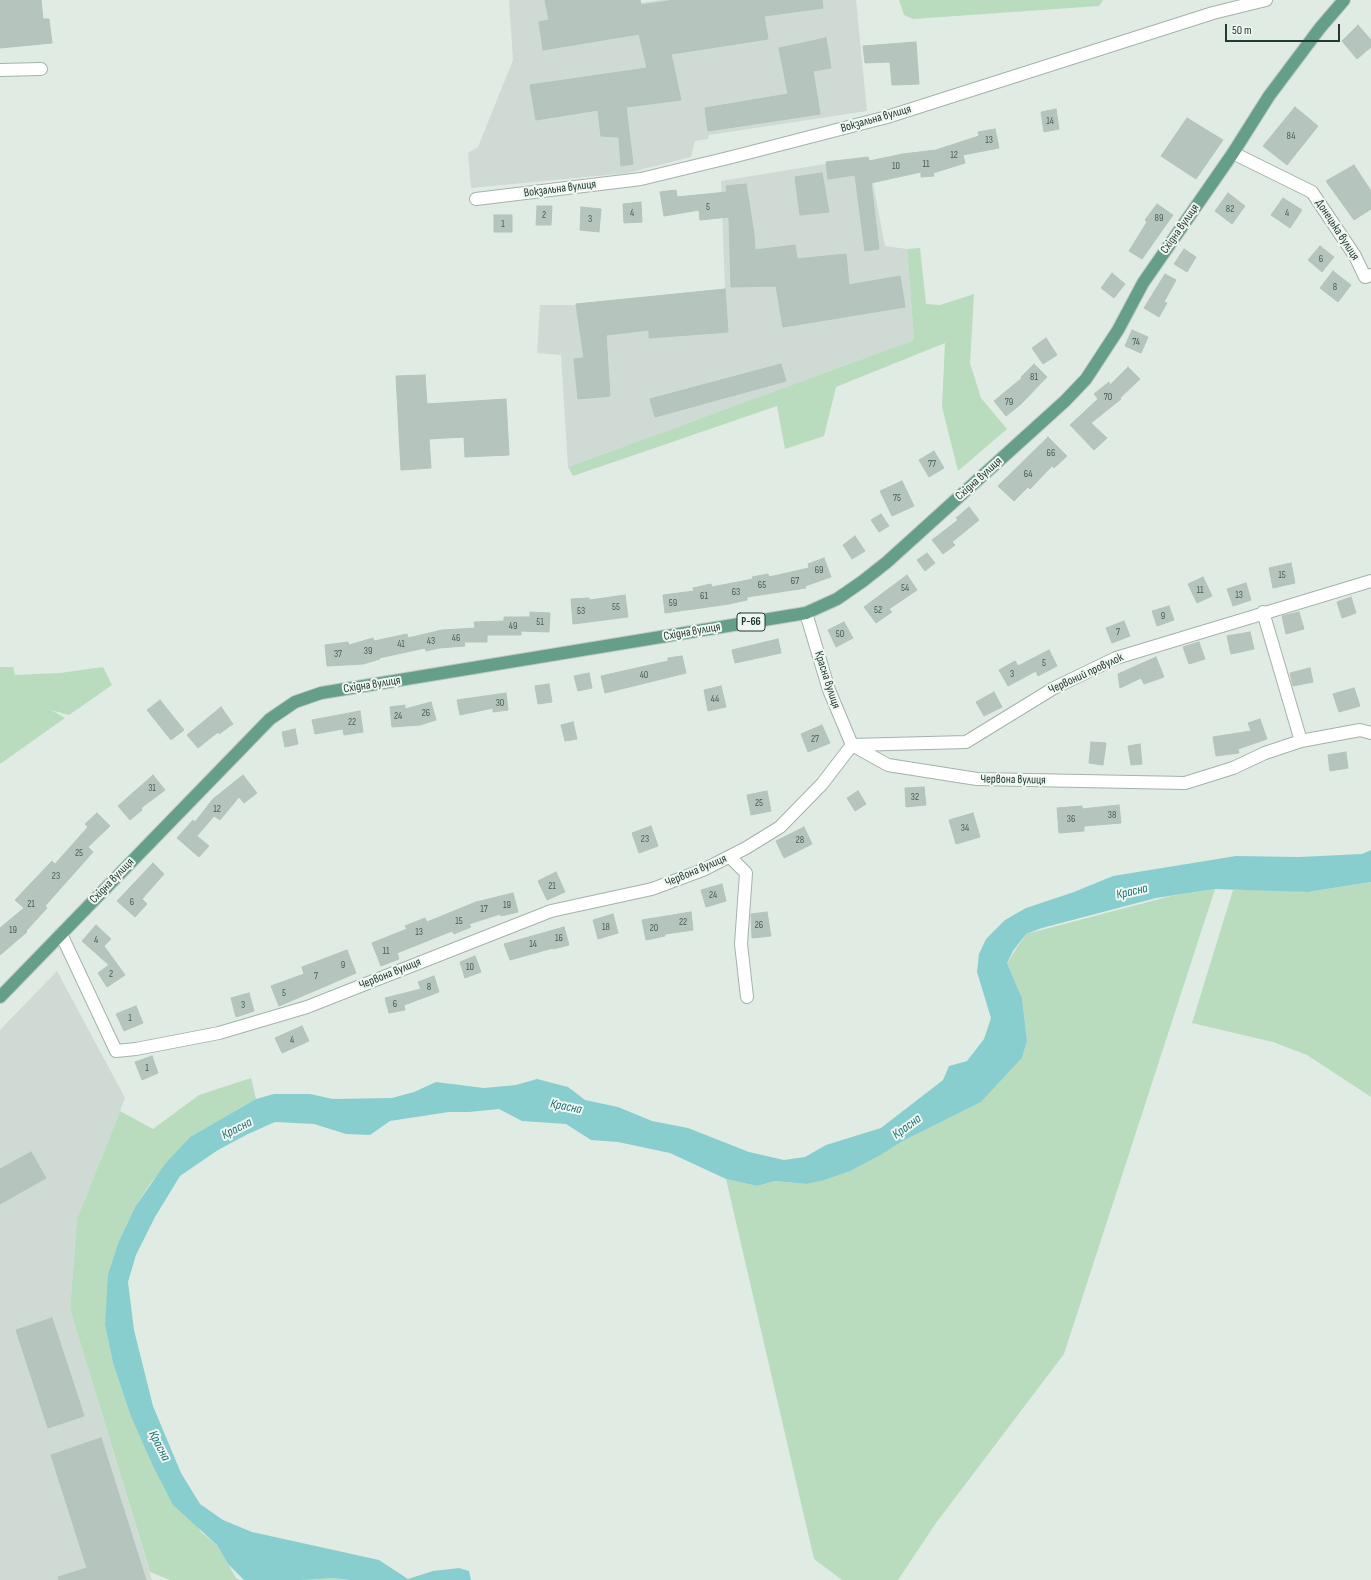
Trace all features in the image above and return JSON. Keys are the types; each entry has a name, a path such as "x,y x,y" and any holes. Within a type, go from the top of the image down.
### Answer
{"main road":[{"name":"Східна вулиця","path":"0,997 270,719 295,702 321,693 806,613 837,599 887,562 1076,390 1102,356 1143,283 1233,153 1274,90 1320,28 1344,0"}],"street":[{"name":"Вокзальна вулиця","path":"476,199 641,179 732,157 887,117 1213,13 1266,0"},
{"path":"0,70 41,70"},
{"name":"Донецька вулиця","path":"1233,153 1312,192 1355,256 1365,277 1371,275"},
{"name":"Червоний провулок","path":"852,745 966,742 1054,688 1116,658 1263,612 1371,581"},
{"path":"1263,612 1301,740"},
{"name":"Красна вулиця","path":"806,613 830,690 852,745"},
{"name":"Червона вулиця","path":"61,934 116,1051 136,1049 219,1033 307,1007 551,910 652,889 702,870 730,857 780,827 822,784 852,745 888,765 978,779 1185,783 1233,768 1265,753 1301,740 1360,730 1371,733"},
{"path":"730,857 746,873 740,944 747,997"}],"shaded area":[{"path":"509,0 640,0 641,3 661,0 856,0 867,111 709,135 708,139 695,141 691,157 628,173 471,188 468,153 478,147 513,60"},
{"path":"868,157 885,246 907,249 914,340 568,467 561,355 537,353 540,305 573,305 725,289 721,181"},
{"path":"57,971 125,1098 77,1219 70,1309 152,1580 0,1580 0,1030"}],"green space":[{"path":"899,0 1103,0 1099,6 913,19 904,15"},
{"path":"920,248 926,304 940,305 974,294 970,363 981,398 1007,429 958,471 942,407 945,343 836,387 824,436 785,449 777,406 573,476 568,467 914,340 907,249"},
{"path":"0,667 13,667 15,675 60,673 103,667 112,685 69,715 51,710 65,718 0,764"},
{"path":"1371,882 1371,1097 1307,1055 1273,1042 1192,1023 1233,890 1264,889 1308,892"},
{"path":"1215,889 1064,1354 936,1523 898,1580 842,1580 814,1559 726,1179 757,1186 775,1181 806,1184 884,1153 901,1142 981,1102 1022,1058 1027,1041 1022,998 1007,963 1026,934 1171,896"},
{"path":"251,1078 256,1099 190,1137 150,1184 135,1207 119,1241 105,1325 113,1363 130,1414 201,1532 217,1545 236,1578 240,1580 170,1580 150,1572 70,1309 77,1219 120,1111 153,1129 199,1095"},
{"path":"307,1578 326,1578 350,1580 300,1580"}],"water":[{"name":"Красна","path":"1371,850 1371,882 1308,892 1215,889 1156,898 1042,928 1026,934 1013,951 1007,963 1022,998 1027,1041 1022,1058 981,1102 901,1142 850,1171 824,1180 806,1184 775,1181 757,1186 726,1179 670,1153 618,1142 591,1140 566,1124 522,1121 499,1109 449,1112 390,1121 370,1135 346,1134 314,1124 275,1122 218,1150 180,1176 155,1217 136,1255 128,1282 134,1330 153,1406 181,1473 200,1504 223,1520 252,1532 379,1560 408,1579 433,1571 459,1568 469,1571 471,1580 350,1580 330,1578 300,1580 244,1580 228,1564 217,1545 173,1505 153,1466 130,1414 113,1363 105,1325 108,1275 119,1241 135,1207 165,1164 190,1137 256,1099 274,1094 310,1094 333,1099 392,1098 414,1092 436,1082 484,1088 516,1085 537,1079 568,1087 585,1100 618,1107 652,1121 688,1128 749,1152 784,1160 805,1157 826,1145 881,1128 943,1080 949,1066 967,1061 984,1039 991,1018 977,972 979,954 986,939 1005,920 1026,908 1074,892 1113,876 1236,856 1299,857 1362,854"}],"building":[{"path":"0,0 41,0 43,19 49,19 52,43 0,48"},
{"path":"545,0 640,0 641,5 675,0 822,0 823,8 764,16 768,39 671,54 681,100 626,107 633,164 621,166 619,137 601,136 598,110 536,120 530,85 647,68 639,34 543,50 539,22 549,20"},
{"path":"1358,25 1371,40 1371,47 1357,59 1342,41"},
{"path":"826,38 831,68 813,71 820,114 708,131 705,108 788,94 779,48"},
{"path":"916,42 919,84 892,85 890,62 865,63 863,46"},
{"path":"1295,107 1318,126 1287,165 1263,146"},
{"path":"1056,109 1059,129 1044,132 1041,112"},
{"path":"1187,118 1223,140 1196,179 1161,156"},
{"path":"995,129 999,148 963,155 965,163 933,173 934,176 921,177 921,172 871,183 879,249 865,251 855,175 828,179 826,162 868,157 869,161 903,154 936,150 979,136 978,132"},
{"path":"1354,165 1371,191 1371,209 1354,220 1326,181"},
{"path":"822,173 829,212 800,215 795,177"},
{"path":"746,184 755,250 795,245 797,259 846,254 849,285 900,276 905,307 783,327 776,286 731,287 729,217 700,220 699,210 664,216 660,192 676,190 677,197 727,192 726,186"},
{"path":"1228,193 1245,206 1232,224 1215,211"},
{"path":"1283,198 1302,210 1290,228 1271,215"},
{"path":"641,202 642,222 624,223 623,204"},
{"path":"1157,204 1173,215 1142,259 1129,251 1147,222 1145,220"},
{"path":"537,206 552,206 551,225 536,225"},
{"path":"581,207 601,209 599,232 580,230"},
{"path":"494,215 512,215 512,232 494,232"},
{"path":"1320,246 1334,257 1322,272 1308,260"},
{"path":"1184,249 1196,257 1187,272 1174,264"},
{"path":"1333,271 1351,285 1338,302 1320,288"},
{"path":"1112,273 1125,284 1114,298 1101,288"},
{"path":"1165,274 1176,280 1164,302 1167,303 1159,317 1144,308"},
{"path":"725,289 728,332 649,338 649,330 606,335 610,396 578,399 574,359 584,358 576,304"},
{"path":"1132,330 1148,337 1141,353 1125,346"},
{"path":"1046,338 1057,355 1043,364 1032,348"},
{"path":"781,364 786,381 655,417 650,399"},
{"path":"1034,364 1047,377 1021,404 1006,416 994,401 1022,378 1021,377"},
{"path":"1128,367 1140,379 1120,398 1121,399 1091,423 1107,438 1094,450 1070,425 1098,399 1094,394 1109,382 1110,385"},
{"path":"425,375 427,404 506,399 509,455 465,457 464,437 429,439 431,468 401,470 396,376"},
{"path":"1048,437 1067,456 1054,468 1052,466 1030,489 1028,487 1014,501 998,486"},
{"path":"934,451 944,468 929,477 919,460"},
{"path":"902,481 914,506 892,516 880,491"},
{"path":"969,507 979,520 952,542 955,545 943,554 932,540 958,520 956,518"},
{"path":"881,514 889,526 879,532 871,520"},
{"path":"855,536 865,551 852,559 843,545"},
{"path":"927,553 935,563 925,571 917,560"},
{"path":"824,558 831,577 805,586 806,588 747,597 747,600 729,604 665,613 663,595 694,591 693,588 711,584 712,587 753,579 752,577 768,574 769,577 809,568 808,564"},
{"path":"1291,563 1295,583 1273,588 1269,568"},
{"path":"907,575 917,590 889,609 892,612 876,623 864,607"},
{"path":"1203,577 1212,596 1197,603 1188,584"},
{"path":"1246,583 1251,600 1233,606 1227,589"},
{"path":"625,595 628,617 573,624 571,599 589,598 590,600"},
{"path":"1351,597 1356,613 1342,618 1337,602"},
{"path":"1169,606 1174,620 1157,626 1152,611"},
{"path":"530,612 550,613 549,632 521,631 521,635 487,635 487,642 464,642 465,646 439,648 426,651 425,648 379,658 380,659 363,664 327,666 325,645 348,642 349,645 373,638 374,641 407,634 408,638 442,630 475,628 474,622 504,621 504,617 530,617"},
{"path":"1299,612 1304,629 1286,634 1282,616"},
{"path":"1124,621 1130,636 1112,643 1106,628"},
{"path":"844,622 853,638 836,647 828,630"},
{"path":"1250,632 1254,649 1231,654 1227,636"},
{"path":"778,639 781,653 735,663 732,650"},
{"path":"1199,642 1205,659 1189,664 1183,647"},
{"path":"1049,650 1057,666 1038,676 1036,671 1008,686 999,670 1015,661 1018,666"},
{"path":"682,656 686,673 605,693 601,676 668,661 668,658"},
{"path":"1156,657 1164,677 1144,684 1141,678 1120,688 1118,674"},
{"path":"1310,668 1313,682 1293,686 1290,673"},
{"path":"589,673 592,688 578,691 574,676"},
{"path":"549,684 552,702 538,704 535,686"},
{"path":"721,686 726,707 708,711 704,690"},
{"path":"1354,688 1360,706 1339,712 1333,694"},
{"path":"994,692 1002,707 984,716 976,702"},
{"path":"506,693 508,710 493,712 493,708 460,715 457,700"},
{"path":"160,700 184,730 171,740 147,710"},
{"path":"431,702 436,720 420,725 392,727 390,707 405,705 405,709"},
{"path":"221,707 233,724 219,734 218,732 198,748 187,735"},
{"path":"360,711 363,732 344,735 343,729 315,734 312,720"},
{"path":"1260,719 1267,739 1238,749 1239,753 1216,756 1213,737 1251,731 1248,723"},
{"path":"573,722 577,739 565,741 561,725"},
{"path":"822,725 830,743 808,752 801,734"},
{"path":"295,729 298,744 285,747 282,732"},
{"path":"1091,742 1106,743 1103,765 1089,763"},
{"path":"1140,744 1142,764 1131,765 1128,746"},
{"path":"1346,752 1348,768 1330,771 1328,755"},
{"path":"153,775 165,790 141,808 142,810 130,820 118,806"},
{"path":"243,775 257,793 244,803 239,797 220,820 214,816 197,836 209,846 199,857 177,838 193,820 195,822 213,799"},
{"path":"924,787 926,805 906,807 905,788"},
{"path":"767,791 771,811 751,815 747,795"},
{"path":"858,791 866,804 855,811 847,798"},
{"path":"1119,805 1121,823 1084,826 1084,831 1059,833 1057,808 1082,806 1082,809"},
{"path":"97,813 110,826 88,847 93,852 45,906 47,908 26,931 27,932 0,955 0,928 24,908 15,900 52,861 55,864 88,827 85,824"},
{"path":"973,813 980,837 956,844 949,820"},
{"path":"651,826 658,846 639,853 632,833"},
{"path":"804,827 812,844 784,858 776,841"},
{"path":"153,863 164,874 142,899 147,904 135,917 117,901"},
{"path":"556,872 565,892 547,900 538,881"},
{"path":"722,884 726,901 706,907 701,890"},
{"path":"513,893 518,912 501,916 500,914 469,924 471,927 454,934 452,931 397,953 399,959 381,966 372,943 407,929 405,926 425,918 427,922 476,902"},
{"path":"691,912 693,930 665,934 665,936 646,940 642,920"},
{"path":"767,912 771,936 752,938 751,914"},
{"path":"613,914 618,933 598,939 593,920"},
{"path":"96,925 111,939 104,946 125,975 107,987 98,973 109,965 82,941"},
{"path":"564,927 569,945 510,960 504,944"},
{"path":"347,950 356,973 279,1006 271,986 304,974 302,967"},
{"path":"475,956 481,972 465,978 460,962"},
{"path":"434,976 439,992 404,1005 405,1010 389,1013 385,998 421,989 418,982"},
{"path":"249,993 254,1011 236,1017 231,998"},
{"path":"136,1006 143,1023 124,1031 116,1014"},
{"path":"302,1026 309,1041 282,1053 275,1038"},
{"path":"152,1056 158,1073 142,1080 135,1062"},
{"path":"31,1152 46,1178 0,1204 0,1169"},
{"path":"52,1318 84,1416 48,1428 16,1330"},
{"path":"101,1438 146,1580 59,1580 58,1577 87,1568 51,1455"}]}
